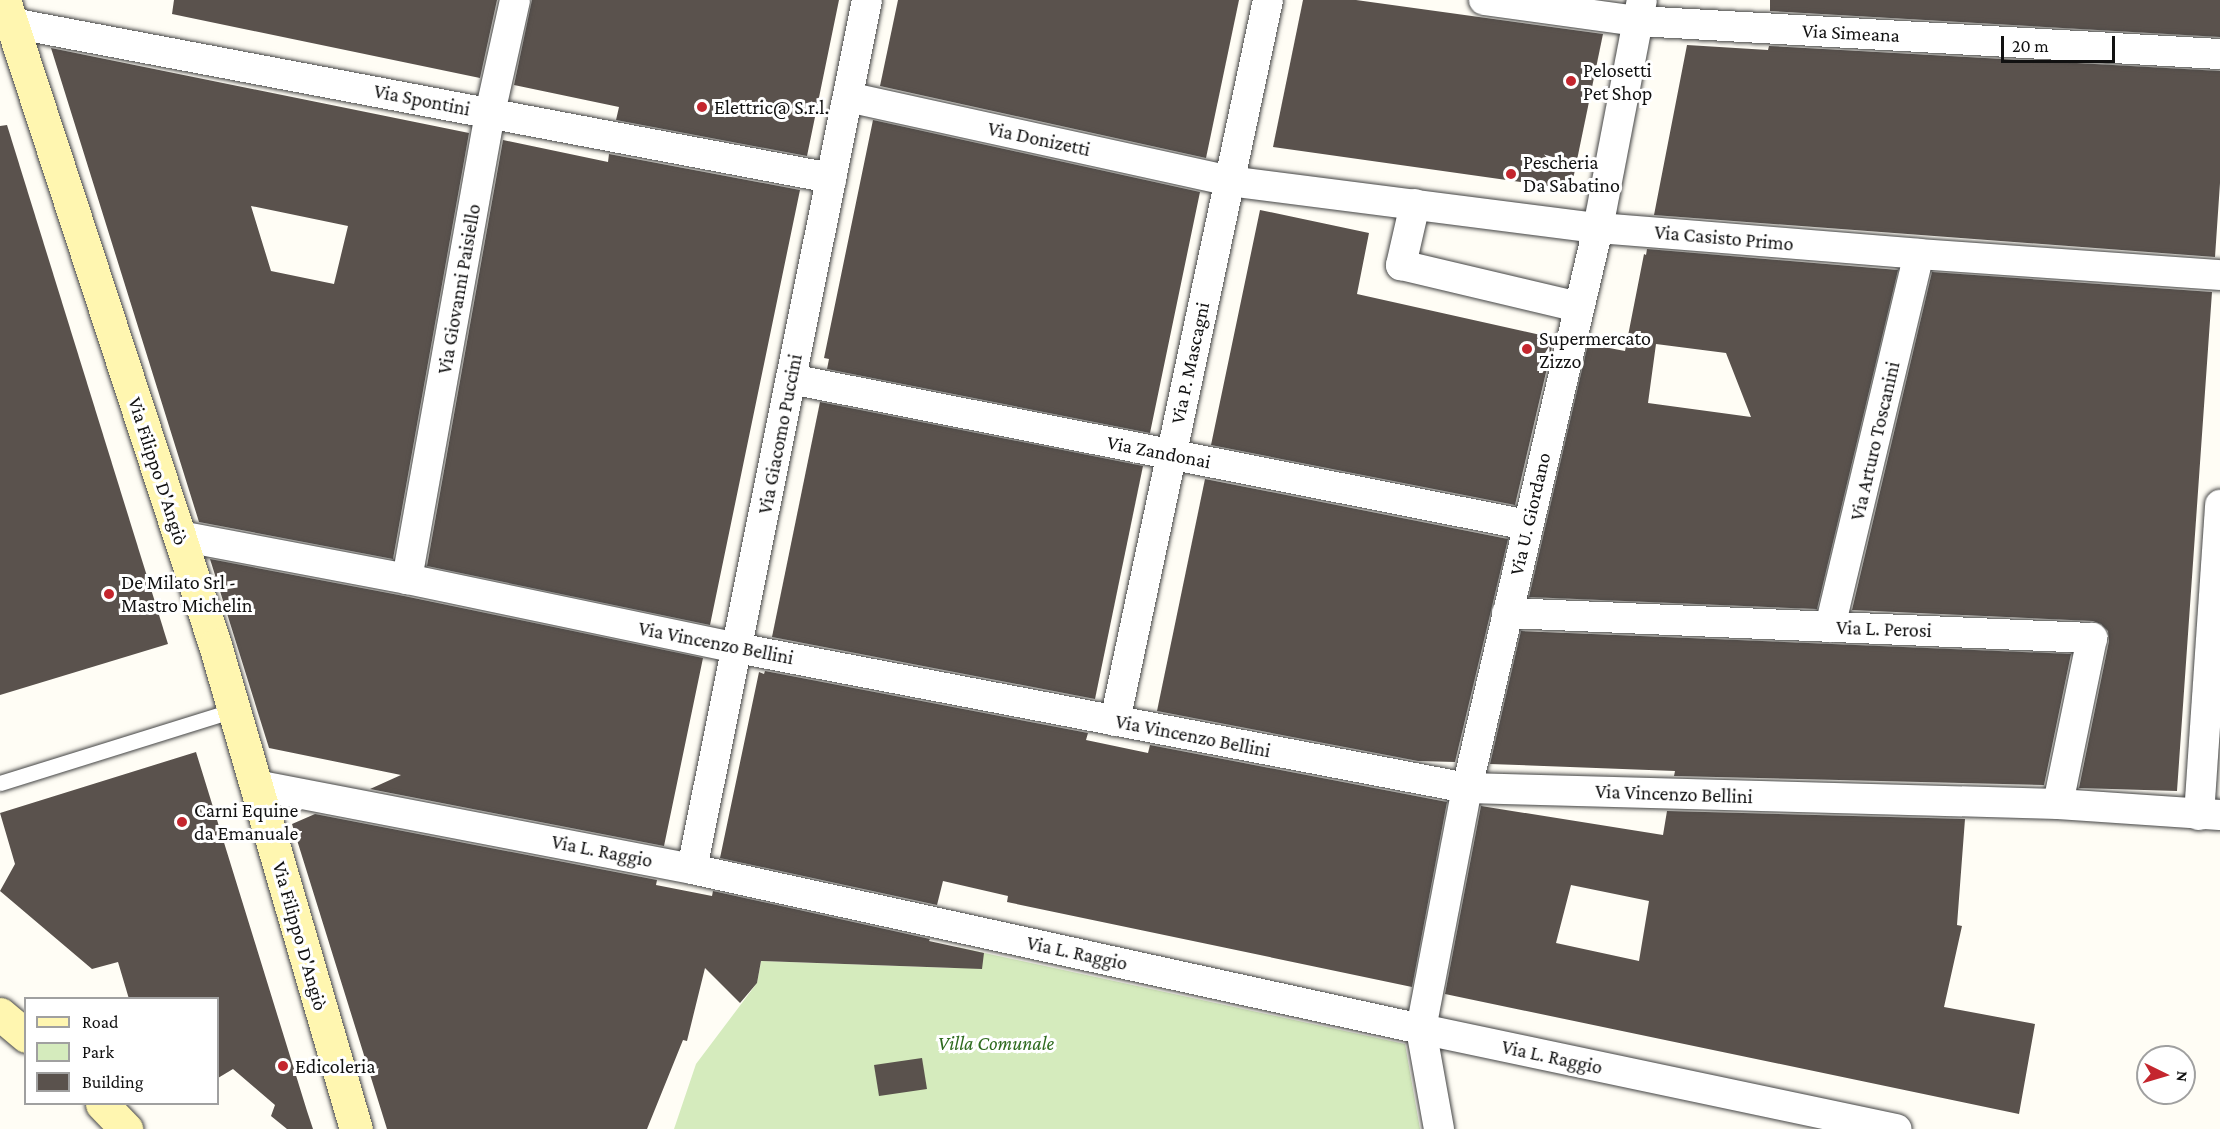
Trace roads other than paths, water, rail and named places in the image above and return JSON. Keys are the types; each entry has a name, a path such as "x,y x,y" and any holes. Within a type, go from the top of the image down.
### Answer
{"main road":[{"name":"Via Filippo D'Angiò","path":"8,11 180,536 234,710 356,1129"},
{"path":"0,1014 24,1034"},
{"path":"103,1105 126,1129"}],"street":[{"name":"Via Giovanni Paisiello","path":"406,579 490,113 515,0"},
{"name":"Via Giacomo Puccini","path":"692,868 867,0"},
{"name":"Via P. Mascagni","path":"1115,721 1268,0"},
{"name":"Via Simeana","path":"1484,0 2220,54"},
{"name":"Via U. Giordano","path":"1421,1029 1467,788 1598,228 1640,10"},
{"name":"Via Spontini","path":"8,11 490,113 831,178"},
{"name":"Via Donizetti","path":"848,97 1229,180"},
{"name":"Via Casisto Primo","path":"1229,180 1598,228 2220,275"},
{"path":"1415,204 1401,265 1579,307"},
{"name":"Via Arturo Toscanini","path":"1830,627 1919,254"},
{"name":"Via Zandonai","path":"791,379 1527,525"},
{"path":"2210,815 2220,505"},
{"name":"Via Vincenzo Bellini","path":"180,536 406,579 737,648 1467,788 2058,804 2210,815"},
{"name":"Via L. Perosi","path":"1507,613 2092,638 2058,804"},
{"name":"Via L. Raggio","path":"256,785 692,868 1421,1029 1897,1129"},
{"path":"1421,1029 1439,1129"}],"lane":[{"path":"0,783 234,710"}],"place":[{"name":"Pelosetti Pet Shop","path":"1571,81"},
{"name":"Elettric@ S.r.l.","path":"702,107"},
{"name":"Pescheria Da Sabatino","path":"1511,174"},
{"name":"Supermercato Zizzo","path":"1527,349"},
{"name":"De Milato Srl - Mastro Michelin","path":"109,594"},
{"name":"Carni Equine da Emanuale","path":"182,822"},
{"name":"Edicoleria","path":"283,1066"}],"park label":[{"name":"Villa Comunale","path":"996,1043"}]}
